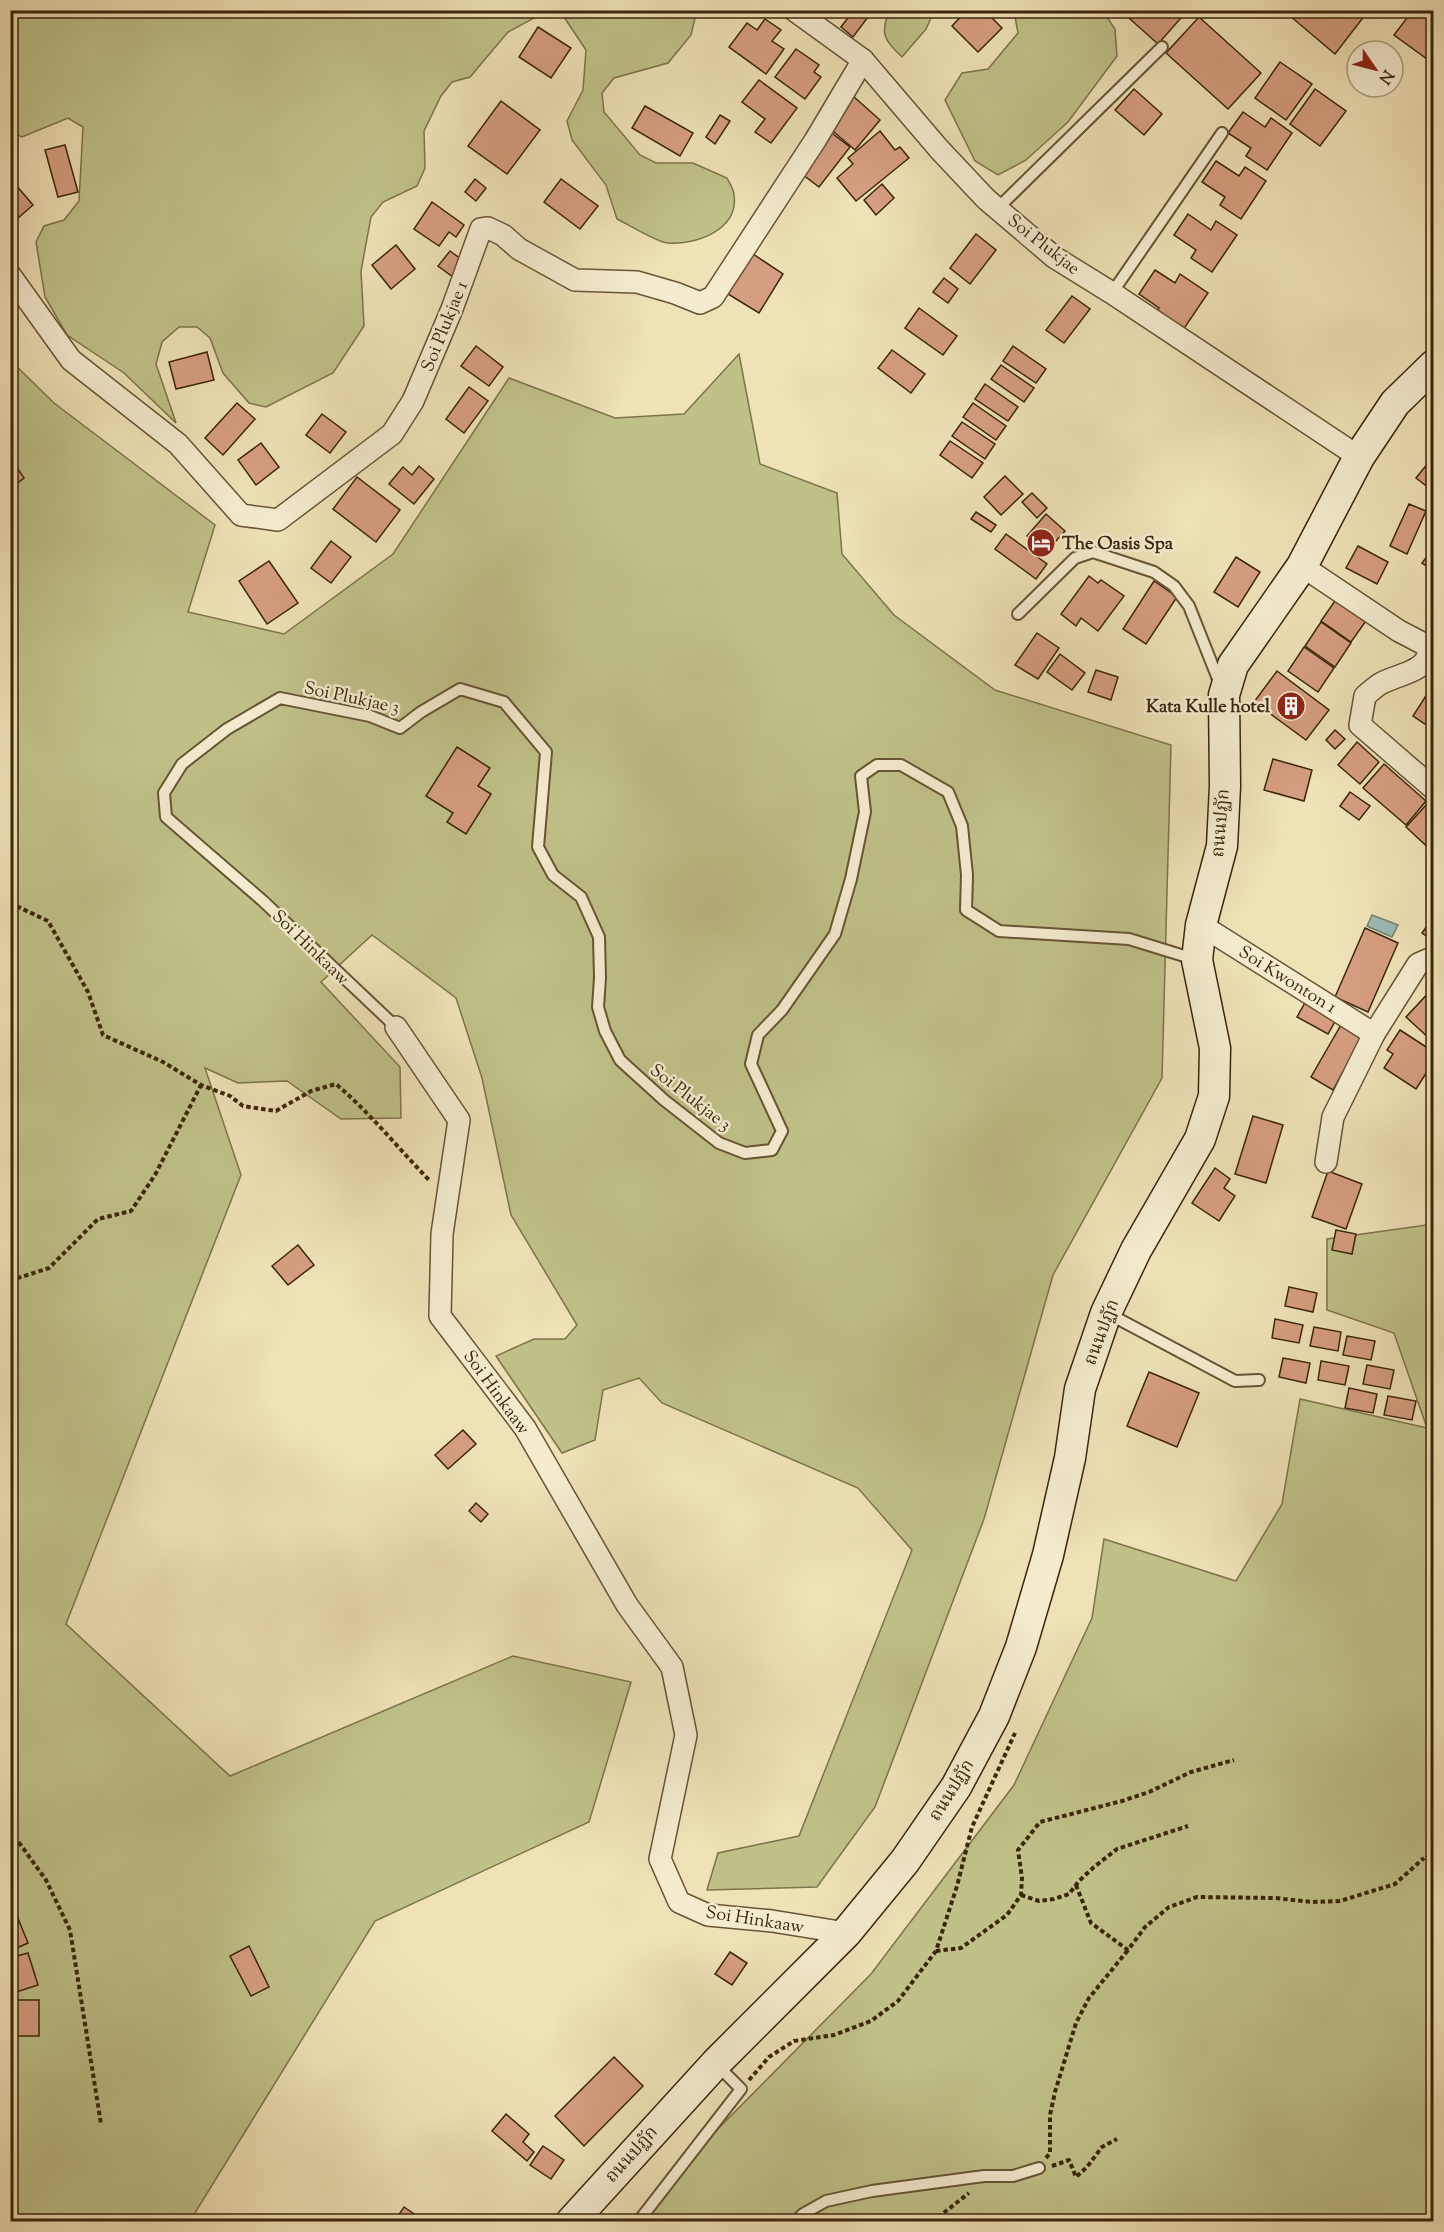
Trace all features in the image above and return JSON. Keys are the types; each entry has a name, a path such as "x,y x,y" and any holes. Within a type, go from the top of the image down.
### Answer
{"main road":[{"name":"ถนนปฏัก","path":"572,2222 716,2063 846,1933 905,1861 956,1787 994,1716 1021,1647 1048,1555 1070,1458 1080,1389 1106,1313 1136,1250 1200,1139 1214,1096 1215,1048 1197,960 1201,925 1222,846 1225,786 1224,695 1233,665 1302,566 1359,457 1395,403 1434,366"}],"street":[{"name":"Soi Plukjae","path":"794,10 863,60 939,149 998,208 1054,257 1359,457"},
{"name":"Soi Plukjae 1","path":"10,275 71,360 178,444 241,515 278,520 392,434 413,401 452,309 481,229 488,228 503,235 519,249 575,280 637,282 700,303 713,297 816,139 863,60"},
{"path":"1302,566 1399,631 1424,644 1429,651 1431,657 1422,666 1380,684 1365,696 1360,725 1434,789"},
{"name":"Soi Kwonton 1","path":"1201,925 1374,1034"},
{"path":"1326,1162 1333,1117 1374,1034 1418,964 1434,957"},
{"name":"Soi Hinkaaw","path":"396,1028 459,1120 442,1233 440,1316 525,1428 627,1605 672,1667 686,1735 660,1859 679,1902 708,1915 772,1921 846,1933"}],"lane":[{"path":"998,208 1162,47"},
{"path":"1112,293 1222,133"},
{"path":"1018,614 1075,558 1093,552 1154,572 1174,586 1190,606 1224,695"},
{"name":"Soi Plukjae 3","path":"164,793 182,764 226,729 280,698 370,716 400,728 421,712 460,689 504,702 546,752 538,847 553,875 581,897 599,937 598,1007 605,1031 620,1060 664,1100 719,1143 745,1153 772,1150 782,1131 751,1064 758,1035 782,1010 835,934 865,812 861,776 877,765 901,765 948,792 962,826 967,875 966,910 999,931 1129,939 1197,960"},
{"name":"Soi Hinkaaw","path":"164,793 166,817 263,901 396,1028"},
{"path":"1106,1313 1235,1381 1259,1380"},
{"path":"638,2222 741,2089 716,2063"},
{"path":"795,2222 803,2214 825,2201 882,2189 990,2176 1013,2176 1040,2168"}],"path":[{"path":"10,903 48,921 88,992 103,1035 163,1062 201,1085 230,1096 243,1106 276,1111 311,1091 336,1084 364,1108 399,1149 447,1198"},
{"path":"10,1277 15,1279 50,1268 98,1219 131,1211 155,1175 201,1085"},
{"path":"741,2089 769,2057 794,2041 834,2035 871,2021 898,2001 936,1951 957,1886 972,1827 987,1790 1009,1749 1017,1726"},
{"path":"936,1951 961,1948 1007,1915 1021,1895 1022,1878 1018,1850 1040,1822 1122,1801 1149,1792 1191,1772 1234,1760"},
{"path":"1021,1895 1040,1901 1069,1894 1094,1867 1117,1849 1188,1826"},
{"path":"10,1830 46,1880 70,1930 102,2124"},
{"path":"1040,2168 1050,2152 1050,2115 1064,2059 1076,2024 1089,1998 1145,1927 1169,1907 1197,1897 1340,1901 1395,1884 1424,1858"},
{"path":"1076,1885 1091,1923 1128,1950"},
{"path":"1040,2168 1054,2166 1068,2160 1076,2177 1102,2147 1117,2139"},
{"path":"932,2222 990,2176"}],"green space":[{"path":"11,10 689,11 695,18 691,35 668,63 614,78 602,93 604,112 640,155 656,163 693,163 727,178 734,193 734,207 730,218 713,233 703,238 679,243 657,240 617,219 606,185 572,140 567,121 583,90 586,50 564,17 543,13 508,32 470,77 452,82 441,96 424,131 425,168 417,186 383,202 371,217 361,271 364,326 333,373 266,407 249,403 223,373 210,338 197,327 179,327 162,342 156,364 176,423 124,373 67,335 45,297 36,242 44,226 64,220 79,201 83,127 68,118 22,137 11,132"},
{"path":"889,11 934,11 926,29 902,57 885,36"},
{"path":"1014,11 1103,11 1115,29 1117,56 1068,122 1026,160 998,175 975,161 945,100 962,73 988,69 1018,33"},
{"path":"739,354 760,464 837,493 842,554 894,615 995,690 1171,745 1162,1078 1053,1275 984,1519 875,1807 817,1887 707,1890 718,1853 799,1836 912,1550 858,1488 662,1403 639,1378 603,1390 595,1440 562,1453 496,1356 534,1339 565,1339 577,1325 511,1215 482,1078 456,998 372,935 321,982 400,1067 401,1118 341,1119 287,1081 238,1083 205,1068 241,1175 66,1624 230,1776 513,1656 631,1682 589,1822 375,1921 190,2221 11,2221 10,360 54,403 215,525 188,612 284,634 393,554 509,378 615,418 684,414"},
{"path":"1433,1224 1433,2221 635,2222 710,2137 871,1974 1014,1785 1092,1618 1104,1539 1236,1581 1282,1504 1300,1399 1427,1428 1394,1333 1327,1310 1327,1239"}],"water":[{"path":"1372,915 1398,925 1392,937 1367,926"}],"building":[{"path":"854,10 868,10 871,13 853,37 841,27"},
{"path":"967,10 984,10 1002,28 978,52 952,26"},
{"path":"1120,10 1188,10 1158,44"},
{"path":"1283,10 1369,10 1335,54"},
{"path":"1413,10 1434,10 1434,64 1405,43 1405,39 1400,39 1394,35"},
{"path":"1199,17 1261,73 1228,109 1166,53"},
{"path":"765,19 781,30 772,41 784,49 766,74 729,47 747,23 757,30"},
{"path":"538,27 571,48 551,78 519,57"},
{"path":"796,49 819,65 814,72 821,77 805,99 775,77"},
{"path":"1280,62 1312,84 1286,120 1255,98"},
{"path":"759,80 797,108 771,143 755,132 765,119 742,102"},
{"path":"1134,89 1162,114 1144,135 1115,110"},
{"path":"1315,89 1346,111 1320,146 1290,124"},
{"path":"853,96 880,120 855,150 827,126"},
{"path":"501,101 540,130 507,174 468,146"},
{"path":"645,106 693,133 680,156 632,128"},
{"path":"1243,112 1265,127 1271,118 1292,133 1267,170 1246,156 1251,148 1228,133"},
{"path":"720,115 730,121 715,144 706,137"},
{"path":"829,131 850,147 819,187 798,171"},
{"path":"880,131 895,150 900,147 909,158 856,201 837,178 853,164 848,158"},
{"path":"65,145 78,192 58,197 45,150"},
{"path":"1216,161 1239,176 1245,167 1266,181 1241,219 1220,205 1225,197 1202,182"},
{"path":"10,178 33,205 10,225"},
{"path":"475,179 486,188 476,201 465,192"},
{"path":"561,179 598,206 580,229 544,202"},
{"path":"882,184 894,198 876,215 864,200"},
{"path":"432,202 464,225 456,237 449,232 439,246 414,229"},
{"path":"1188,214 1211,230 1216,221 1237,235 1212,272 1191,258 1196,250 1174,235"},
{"path":"976,234 996,250 970,284 950,268"},
{"path":"396,245 415,269 391,289 372,265"},
{"path":"450,251 465,262 453,277 438,266"},
{"path":"753,254 783,274 759,313 728,294"},
{"path":"1155,270 1175,283 1180,274 1208,293 1183,330 1156,312 1159,308 1139,294"},
{"path":"944,278 958,289 948,303 933,292"},
{"path":"1072,296 1090,309 1064,343 1046,330"},
{"path":"919,308 957,336 943,355 905,328"},
{"path":"476,346 503,367 489,386 461,366"},
{"path":"1013,346 1046,369 1036,383 1003,361"},
{"path":"892,350 925,374 911,393 878,368"},
{"path":"207,352 214,380 176,389 169,362"},
{"path":"1001,365 1034,388 1024,402 991,379"},
{"path":"985,384 1018,407 1008,421 975,399"},
{"path":"469,387 488,401 464,433 446,419"},
{"path":"237,403 255,419 223,455 205,438"},
{"path":"973,403 1006,426 996,440 963,417"},
{"path":"322,414 346,432 330,453 306,435"},
{"path":"962,422 995,444 985,459 952,436"},
{"path":"950,441 983,463 972,478 940,455"},
{"path":"261,443 279,467 256,485 238,460"},
{"path":"11,459 24,478 11,488 10,487"},
{"path":"1429,462 1434,466 1434,492 1416,478"},
{"path":"419,466 434,479 414,504 389,484 403,467 412,475"},
{"path":"1005,476 1023,494 1001,515 984,497"},
{"path":"357,477 400,510 376,542 333,509"},
{"path":"1032,493 1047,508 1037,518 1022,502"},
{"path":"1409,504 1426,511 1407,554 1390,546"},
{"path":"976,512 996,525 991,532 971,519"},
{"path":"1046,514 1065,531 1045,553 1027,536"},
{"path":"1006,534 1047,564 1036,579 995,549"},
{"path":"331,541 351,557 331,583 311,568"},
{"path":"1358,546 1388,562 1377,584 1346,568"},
{"path":"1434,547 1434,571 1422,563"},
{"path":"1236,557 1260,572 1238,607 1214,592"},
{"path":"269,561 298,603 267,624 239,581"},
{"path":"1089,576 1098,583 1101,580 1124,596 1098,631 1081,618 1076,626 1061,614"},
{"path":"1154,581 1177,597 1146,644 1123,629"},
{"path":"1337,598 1368,618 1351,642 1321,621"},
{"path":"1321,622 1351,643 1335,667 1305,646"},
{"path":"1037,633 1059,648 1038,679 1015,665"},
{"path":"1304,647 1334,668 1318,692 1288,671"},
{"path":"1060,654 1085,673 1072,690 1047,672"},
{"path":"1096,670 1118,677 1111,700 1088,692"},
{"name":"Kata Kulle hotel","path":"1277,671 1329,710 1306,740 1254,702"},
{"path":"1429,691 1434,694 1434,730 1413,716"},
{"path":"1335,730 1345,739 1335,749 1326,740"},
{"path":"1357,742 1379,762 1360,784 1338,765"},
{"path":"457,747 490,768 478,786 491,794 466,834 447,822 453,813 426,796"},
{"path":"1273,759 1312,770 1304,801 1264,790"},
{"path":"1384,764 1426,801 1406,825 1363,788"},
{"path":"1350,792 1370,806 1359,820 1340,806"},
{"path":"1426,805 1434,813 1434,853 1406,827"},
{"path":"1434,916 1434,941 1422,933"},
{"path":"1365,928 1398,943 1368,1012 1335,997"},
{"path":"1434,987 1434,1037 1431,1040 1406,1017"},
{"path":"1306,1001 1337,1018 1328,1034 1297,1017"},
{"path":"1341,1025 1362,1037 1333,1090 1311,1077"},
{"path":"1400,1030 1434,1052 1434,1061 1416,1089 1384,1068 1393,1054 1387,1050"},
{"path":"1253,1116 1283,1125 1266,1183 1235,1174"},
{"path":"1215,1168 1230,1179 1224,1188 1235,1196 1219,1221 1192,1203"},
{"path":"1328,1171 1362,1184 1346,1229 1312,1217"},
{"path":"1336,1230 1356,1234 1352,1254 1332,1250"},
{"path":"298,1245 314,1265 288,1285 272,1266"},
{"path":"1289,1287 1317,1293 1313,1312 1285,1306"},
{"path":"1275,1319 1303,1325 1299,1343 1272,1338"},
{"path":"1314,1327 1341,1332 1338,1351 1310,1346"},
{"path":"1347,1336 1375,1341 1371,1360 1343,1355"},
{"path":"1283,1358 1310,1363 1306,1383 1279,1377"},
{"path":"1321,1361 1349,1366 1345,1385 1318,1380"},
{"path":"1367,1365 1394,1370 1390,1389 1363,1384"},
{"path":"1149,1372 1199,1393 1177,1447 1127,1426"},
{"path":"1349,1388 1377,1394 1373,1413 1345,1408"},
{"path":"1388,1396 1416,1401 1412,1420 1384,1415"},
{"path":"463,1430 476,1444 448,1469 435,1455"},
{"path":"476,1503 488,1514 481,1522 469,1511"},
{"path":"15,1911 28,1943 10,1951 10,1913"},
{"path":"249,1946 269,1987 251,1996 230,1956"},
{"path":"730,1952 747,1963 732,1985 715,1974"},
{"path":"28,1953 38,1985 10,1994 10,1958"},
{"path":"10,2000 39,2000 39,2036 10,2036"},
{"path":"614,2057 643,2086 584,2146 555,2116"},
{"path":"506,2114 529,2134 523,2142 534,2152 527,2161 492,2131"},
{"path":"543,2146 564,2160 551,2179 530,2165"},
{"path":"404,2207 426,2222 394,2222"}],"place":[{"name":"The Oasis Spa","path":"1041,543"},
{"name":"Kata Kulle hotel","path":"1291,706"}]}
